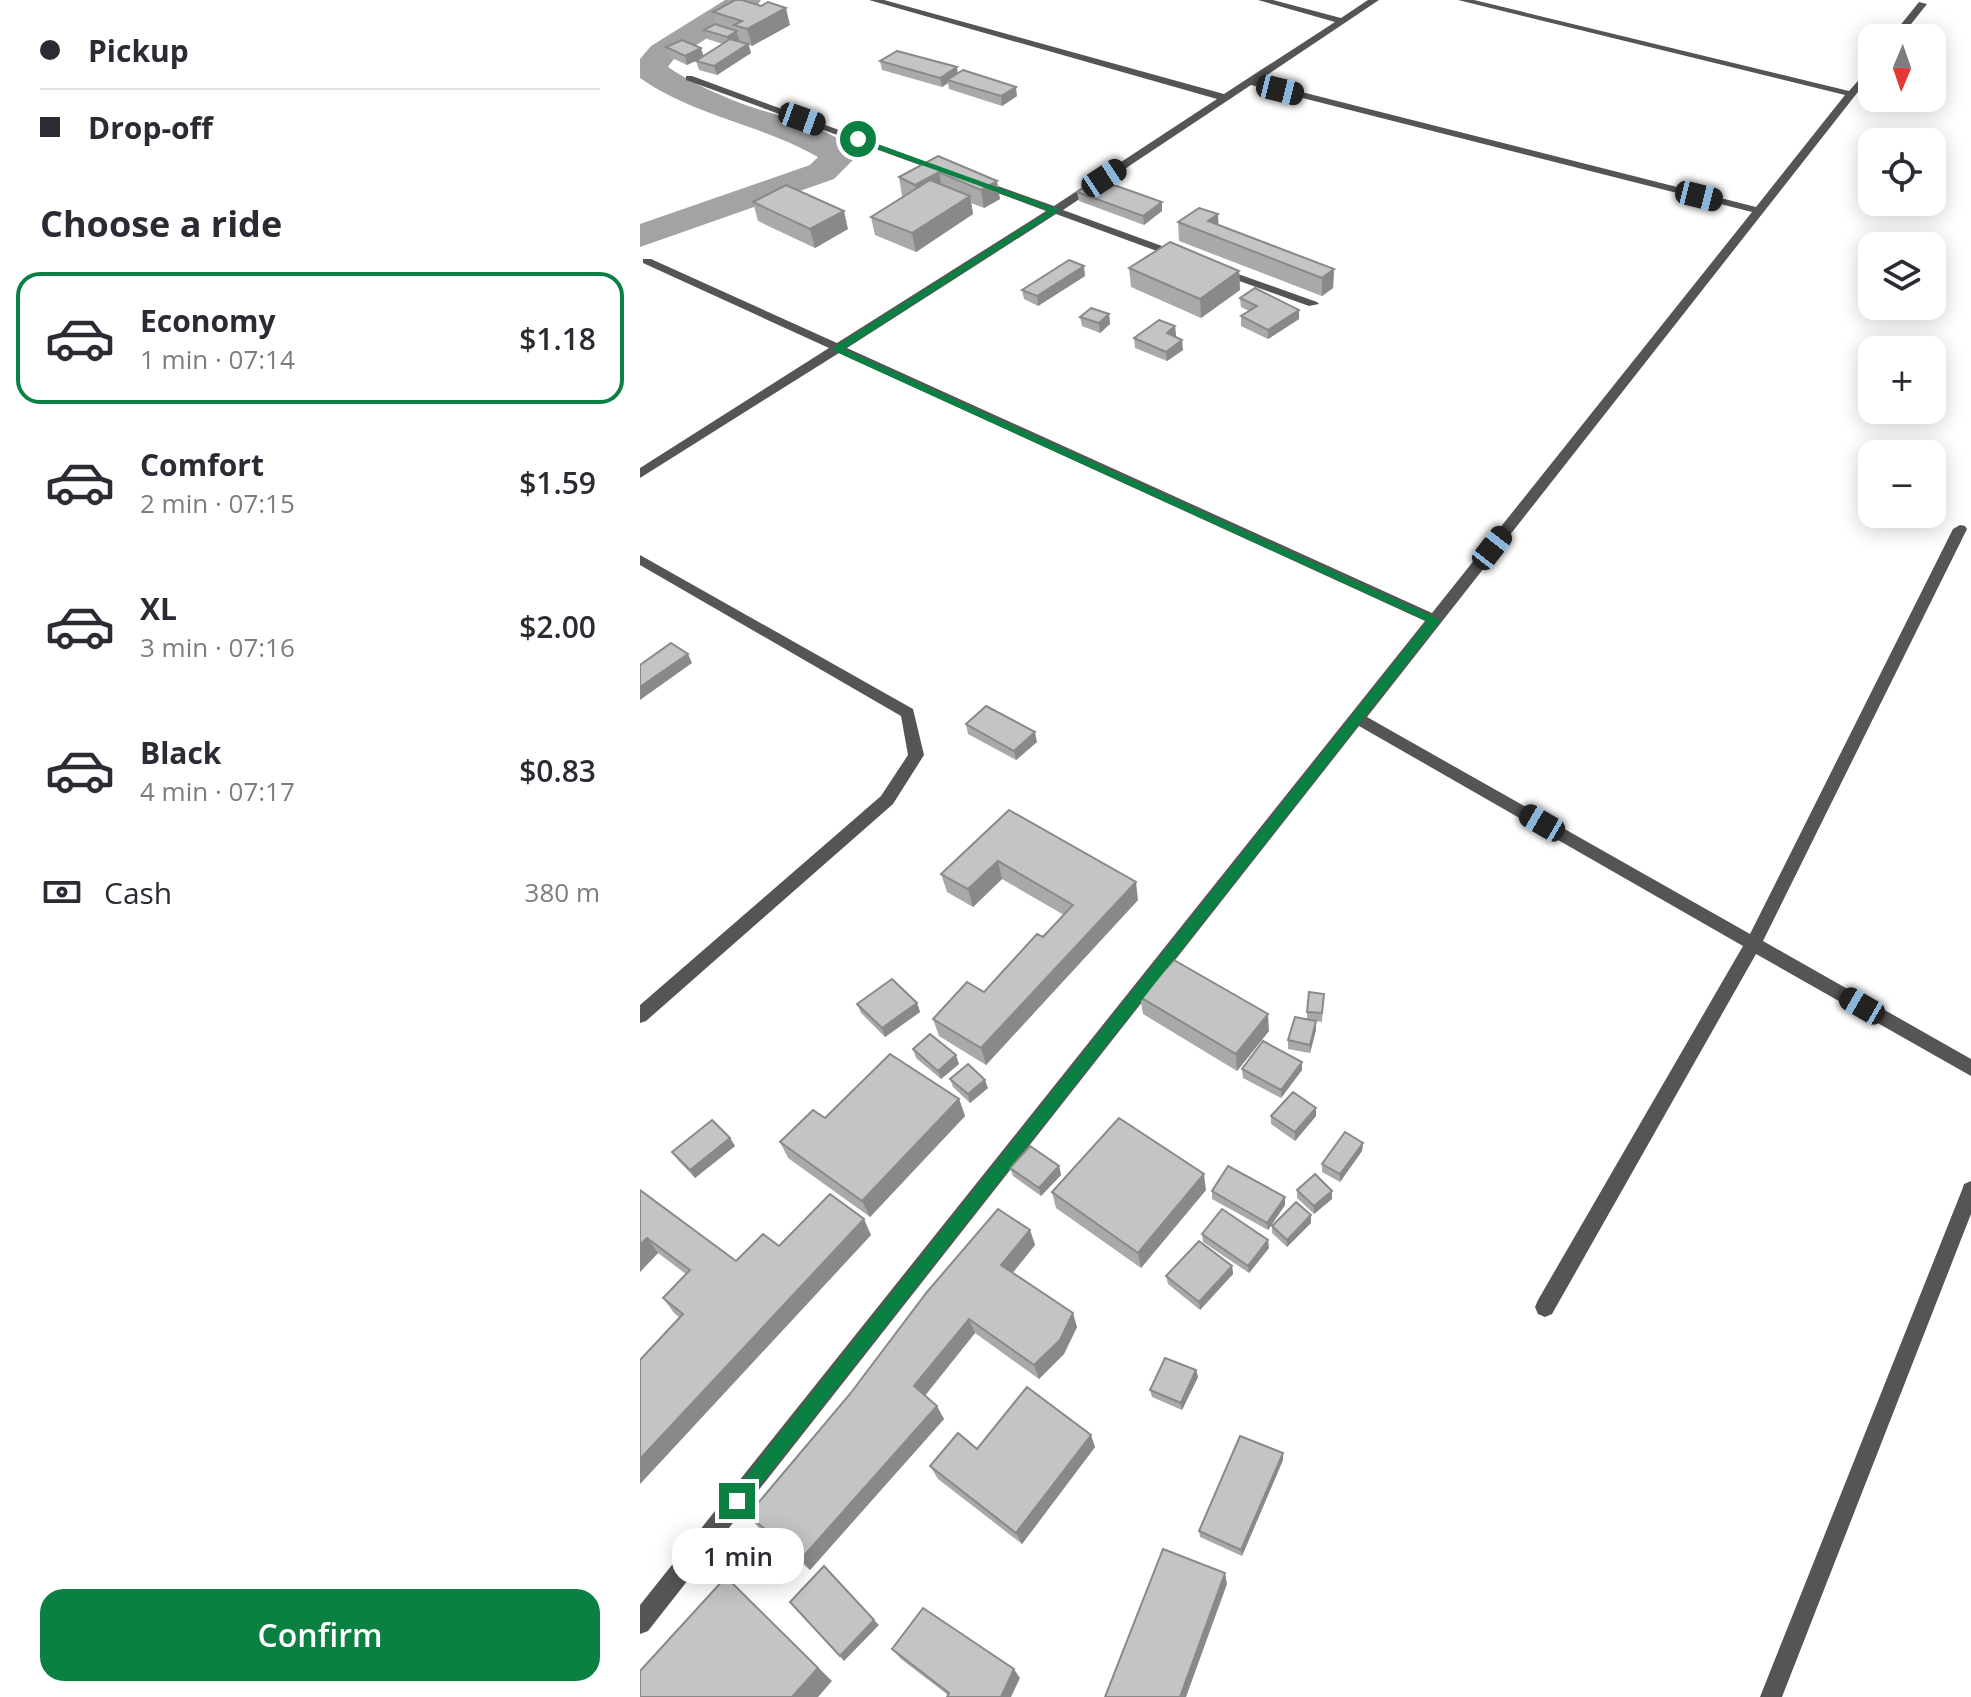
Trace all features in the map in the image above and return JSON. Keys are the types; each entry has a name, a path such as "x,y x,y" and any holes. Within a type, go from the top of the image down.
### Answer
{"street":[{"path":"874,0 1226,98"},
{"path":"1263,0 1342,21"},
{"path":"640,474 1055,210 1374,0"},
{"path":"1463,0 1851,94"},
{"path":"1906,24 1922,4"},
{"path":"689,78 953,173"},
{"path":"1250,82 1759,211"},
{"path":"640,1623 1858,85"},
{"path":"967,179 1199,263"},
{"path":"647,261 1435,620"},
{"path":"1213,268 1313,304"},
{"path":"1545,1307 1753,944 1960,529"},
{"path":"640,559 908,713 916,755 887,800 640,1016"},
{"path":"1357,718 1971,1068"},
{"path":"1771,1697 1971,1190"}],"building":[{"path":"735,0 761,6 768,2 786,8 747,29 734,25 742,21 713,12"},
{"path":"715,24 737,31 727,37 704,30"},
{"path":"730,39 748,44 714,66 696,61"},
{"path":"682,40 701,48 685,56 666,47"},
{"path":"897,51 957,67 940,78 880,61"},
{"path":"963,70 1016,87 1001,96 947,80"},
{"path":"938,156 997,181 981,190 939,172 915,185 899,177"},
{"path":"1097,179 1162,202 1143,216 1077,192"},
{"path":"930,180 970,196 912,233 871,217"},
{"path":"786,185 844,211 810,229 753,202"},
{"path":"1199,208 1218,214 1208,221 1334,269 1322,278 1178,222"},
{"path":"1170,242 1239,271 1200,299 1129,268"},
{"path":"1069,260 1084,266 1037,296 1022,290"},
{"path":"1255,288 1299,310 1268,330 1241,316 1257,306 1240,298"},
{"path":"1091,308 1109,314 1099,323 1080,317"},
{"path":"1159,320 1175,326 1167,333 1182,340 1166,352 1134,338"},
{"path":"671,643 688,654 640,687 640,665"},
{"path":"986,706 1035,732 1014,751 966,724"},
{"path":"1009,810 1136,882 981,1048 933,1019 967,982 984,992 1037,934 1043,937 1073,905 998,861 968,889 941,874"},
{"path":"1174,960 1268,1014 1236,1054 1140,997"},
{"path":"892,979 917,1003 882,1028 857,1004"},
{"path":"1309,992 1324,994 1322,1013 1307,1012"},
{"path":"1295,1017 1316,1021 1310,1045 1288,1040"},
{"path":"930,1034 956,1055 938,1071 913,1049"},
{"path":"1263,1041 1302,1062 1281,1090 1242,1069"},
{"path":"890,1054 959,1099 862,1201 780,1142 813,1110 825,1118"},
{"path":"968,1064 985,1080 968,1094 950,1079"},
{"path":"1293,1092 1316,1108 1295,1132 1271,1116"},
{"path":"1119,1118 1204,1174 1138,1253 1052,1192"},
{"path":"712,1120 730,1138 690,1170 672,1152"},
{"path":"1345,1132 1363,1143 1340,1174 1322,1164"},
{"path":"1030,1146 1059,1166 1039,1188 1010,1168"},
{"path":"1228,1166 1285,1197 1267,1223 1212,1191"},
{"path":"1315,1174 1332,1191 1314,1206 1297,1190"},
{"path":"640,1190 736,1261 763,1234 779,1246 830,1194 864,1219 640,1459 640,1360 683,1314 663,1298 690,1270 647,1238 640,1245"},
{"path":"1296,1202 1311,1215 1287,1240 1272,1226"},
{"path":"998,1209 1030,1230 1001,1265 1073,1313 1060,1340 1034,1365 969,1319 914,1386 937,1406 801,1559 748,1515 850,1394 927,1292"},
{"path":"1222,1209 1268,1240 1248,1266 1202,1234"},
{"path":"1199,1241 1232,1266 1199,1302 1166,1276"},
{"path":"1165,1358 1196,1370 1181,1403 1150,1390"},
{"path":"1027,1387 1091,1435 1016,1533 930,1466 958,1433 977,1449"},
{"path":"1240,1436 1283,1453 1241,1550 1199,1531"},
{"path":"1163,1549 1225,1573 1180,1697 1105,1697"},
{"path":"824,1566 874,1620 840,1656 790,1602"},
{"path":"726,1577 818,1668 792,1697 640,1697 640,1671"},
{"path":"923,1608 1014,1669 1001,1697 947,1697 949,1693 892,1649"}],"waterway":[{"path":"640,236 822,172 840,156 810,139 700,98 649,69 662,53 746,0"}],"route":[{"path":"737,1501 1435,620 837,349 1055,210 858,139"}]}
